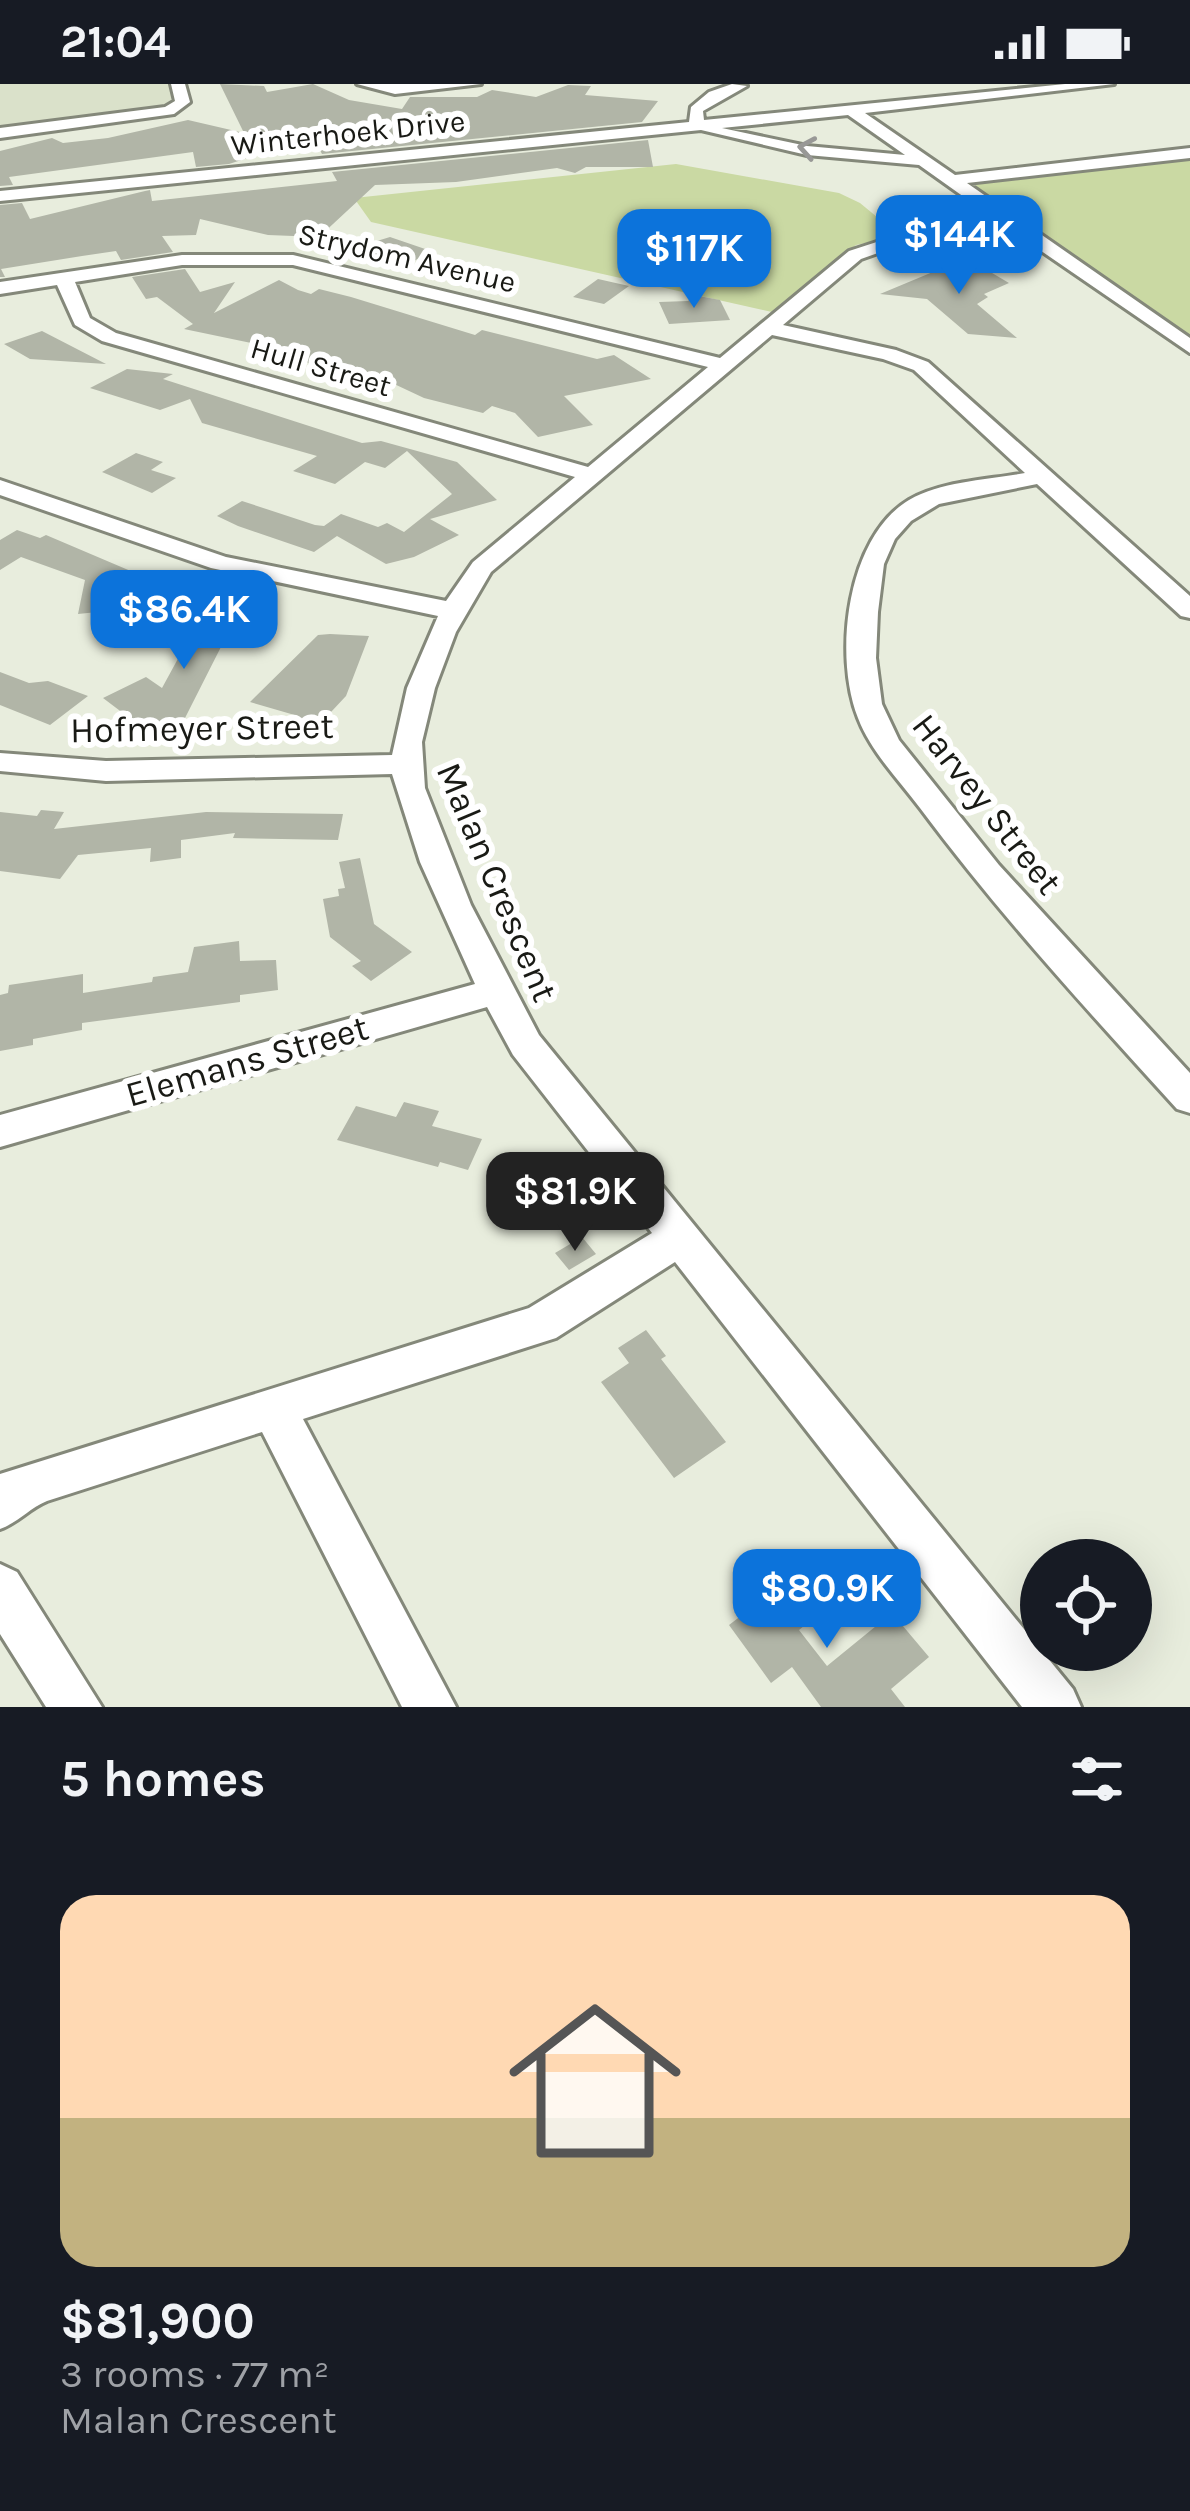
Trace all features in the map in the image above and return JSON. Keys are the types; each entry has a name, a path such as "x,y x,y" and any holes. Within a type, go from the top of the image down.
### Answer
{"street":[{"path":"0,133 169,111 184,100 178,84"},
{"path":"364,84 395,90 474,84"},
{"name":"Winterhoek Drive","path":"0,196 1107,84"},
{"path":"701,124 694,117 697,107 739,85 780,117"},
{"path":"851,110 1190,347"},
{"name":"Winterhoek Drive","path":"701,124 753,139 870,158 923,160"},
{"path":"954,180 1190,153"},
{"name":"Malan Crescent","path":"1017,227 865,249 482,567 460,594 414,713 406,764 413,801 495,992 549,1078 1054,1707"},
{"name":"Strydom Avenue","path":"0,288 182,260 293,260 724,365"},
{"name":"Hull Street","path":"64,278 82,321 109,337 592,476"},
{"path":"768,328 889,354 921,366 1190,610"},
{"name":"Harvey Street","path":"1043,476 932,498 916,505 881,539 871,559 864,615 865,679 872,717 979,866 1190,1098"},
{"path":"0,487 235,567 454,610"},
{"name":"Hofmeyer Street","path":"0,762 106,771 406,764"},
{"name":"Elemans Street","path":"0,1131 495,992"},
{"path":"0,1506 9,1493 47,1478 542,1324 678,1238"},
{"path":"273,1408 430,1707"},
{"path":"0,1589 76,1707"}],"shaded area":[{"path":"0,84 174,84 180,106 0,132"}],"green space":[{"path":"1190,156 1190,338 973,187 983,180"},
{"path":"676,164 839,193 860,203 900,236 856,245 772,312 371,222 354,198"}],"building":[{"path":"220,84 264,86 267,92 313,84 349,100 402,109 410,97 477,97 492,90 536,97 568,85 591,86 585,95 658,101 642,122 322,154 313,137 229,164 196,167 193,152 9,177 13,185 0,186 0,151 52,138 63,143 108,138 188,120 244,133"},
{"path":"648,140 653,167 586,167 575,173 557,168 456,182 375,185 319,237 268,235 200,219 196,235 162,236 173,252 121,260 116,251 1,269 5,277 0,277 0,205 22,203 30,219 150,190 152,201 337,181 332,172"},
{"path":"390,237 431,251 404,267 344,251"},
{"path":"952,264 987,270 1009,283 984,294 988,297 977,304 1017,338 968,334 927,299 880,294"},
{"path":"185,269 200,292 235,282 214,313 279,280 311,294 319,289 351,297 475,335 482,330 597,359 614,355 651,379 564,396 593,425 538,437 515,413 492,406 483,413 424,398 375,375 365,381 287,356 295,352 184,329 193,324 157,297 146,299 132,277"},
{"path":"598,279 629,286 604,304 573,297"},
{"path":"694,295 720,300 730,320 669,324 659,302 688,301"},
{"path":"42,331 106,364 30,359 4,344"},
{"path":"127,369 173,374 163,379 362,443 381,441 457,462 497,500 430,519 459,535 414,557 386,564 337,536 314,552 238,526 217,516 242,501 315,525 324,526 341,514 378,527 387,523 404,532 452,494 407,451 385,468 365,462 335,484 293,471 317,456 202,423 190,399 160,410 90,388"},
{"path":"136,453 163,462 151,470 176,478 152,493 102,472"},
{"path":"17,530 40,538 46,535 133,572 127,609 78,614 85,580 21,557 0,570 0,540"},
{"path":"198,611 267,617 256,639 226,637 185,718 152,735 103,698 146,677 162,688 192,633 186,632"},
{"path":"318,635 369,636 346,696 316,728 292,722 298,716 250,702"},
{"path":"0,672 29,683 48,681 88,696 50,725 0,705"},
{"path":"41,810 64,812 54,829 206,812 343,814 338,840 233,838 235,833 181,840 181,858 150,862 151,848 78,855 60,879 0,871 0,812 37,816"},
{"path":"360,858 374,924 412,952 371,981 352,966 361,961 330,937 323,899 339,896 338,889 345,888 339,862"},
{"path":"239,941 240,961 276,960 278,990 240,995 240,1002 82,1023 82,1030 0,1051 0,995 8,993 9,985 83,974 83,993 152,982 153,977 188,972 194,947"},
{"path":"404,1102 439,1111 432,1126 482,1139 468,1170 440,1162 438,1167 337,1140 356,1106 396,1117"},
{"path":"582,1237 596,1254 569,1270 555,1253"},
{"path":"646,1330 666,1356 661,1359 726,1442 674,1478 601,1382 629,1363 618,1348"},
{"path":"802,1569 820,1593 800,1609 810,1621 799,1630 827,1666 892,1613 929,1657 891,1689 905,1707 821,1707 792,1667 771,1683 729,1625"}]}
